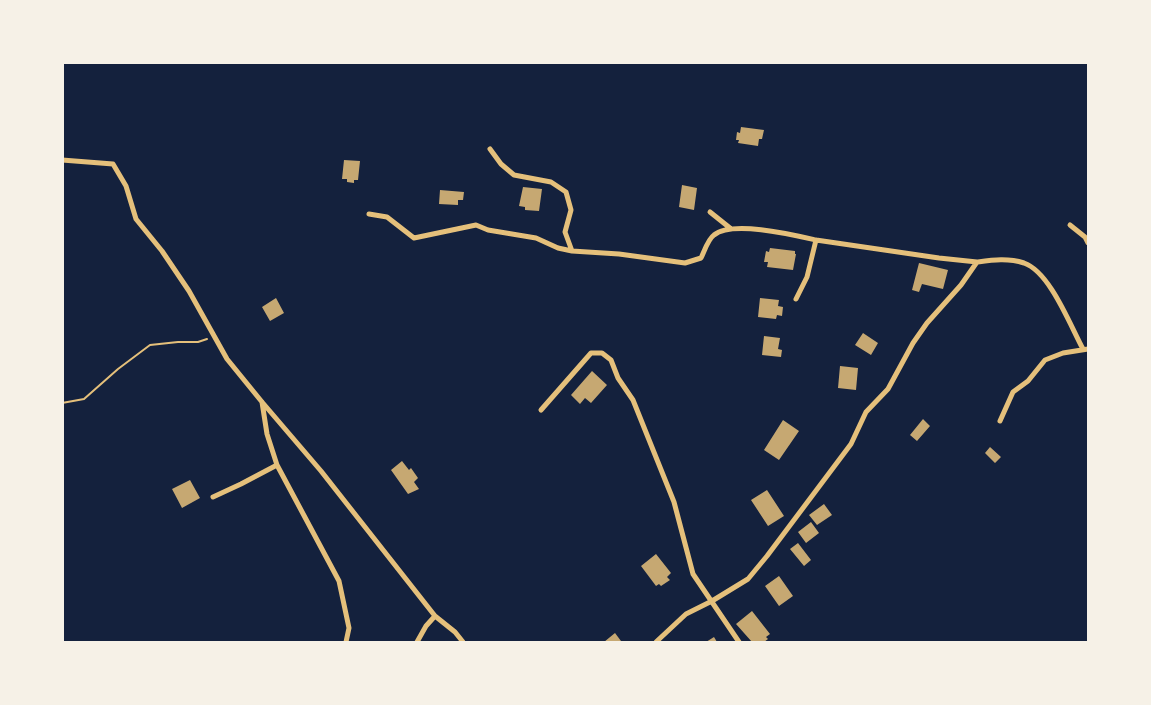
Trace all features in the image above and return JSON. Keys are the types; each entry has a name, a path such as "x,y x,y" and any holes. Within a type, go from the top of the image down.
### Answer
{"street":[{"path":"490,149 514,175 551,182 566,192 571,210 565,232 572,251"},
{"path":"62,160 113,164 126,186 136,219 162,251 189,291 227,359 321,470 435,616 455,632 463,642"},
{"path":"710,212 730,228"},
{"path":"369,214 387,217 414,238 476,225 488,230 536,238 558,248 572,251 619,254 685,263 701,258 713,235 730,228 789,233 816,240 939,258 977,262 1002,259 1025,263 1040,272 1054,292 1086,349 1063,353 1045,360 1028,381 1013,392 1000,421"},
{"path":"1070,225 1085,237 1088,243"},
{"path":"796,299 807,277 816,240"},
{"path":"656,642 686,614 712,601 748,578 767,556 851,444 866,412 888,389 913,343 927,323 962,284 977,262"},
{"path":"541,410 591,353 602,353 612,360 618,378 633,400 644,424 674,502 692,574 739,642"},
{"path":"262,402 267,434 276,465 339,581 349,628 346,642"},
{"path":"213,497 276,465"},
{"path":"417,642 426,626 435,616"}],"path":[{"path":"62,403 84,399 118,369 150,345 198,342 216,337"}],"building":[{"path":"741,127 764,130 762,139 759,139 758,146 738,143 739,140 736,140 737,132 740,133"},
{"path":"344,160 360,161 358,180 354,180 354,183 347,182 347,179 342,179"},
{"path":"682,185 697,188 694,210 679,207"},
{"path":"523,187 542,189 539,211 525,210 525,207 519,206"},
{"path":"440,190 464,192 463,200 458,200 458,205 439,204"},
{"path":"770,248 795,251 793,270 767,267 768,262 764,262 766,251 769,252"},
{"path":"919,263 948,270 943,289 922,284 919,292 912,290"},
{"path":"276,298 284,313 270,321 262,307"},
{"path":"760,298 779,300 778,306 783,307 782,316 777,315 776,319 758,317"},
{"path":"863,333 878,343 871,355 855,345"},
{"path":"764,336 780,338 778,349 782,350 781,357 762,355"},
{"path":"840,366 858,368 856,390 838,388"},
{"path":"592,371 607,385 591,403 585,398 580,404 571,395"},
{"path":"923,419 930,426 917,441 910,435"},
{"path":"783,420 799,431 779,460 764,450"},
{"path":"990,447 1001,457 995,463 985,453"},
{"path":"402,461 409,470 411,468 418,478 414,482 419,489 408,494 391,470"},
{"path":"190,480 200,498 182,508 172,489"},
{"path":"767,490 784,516 768,526 751,500"},
{"path":"824,504 832,515 817,525 809,515"},
{"path":"811,522 819,533 806,543 798,532"},
{"path":"798,543 811,560 804,566 790,549"},
{"path":"656,554 671,573 667,577 670,580 661,586 659,584 656,586 641,566"},
{"path":"779,576 793,596 779,606 765,586"},
{"path":"752,611 770,634 764,642 752,642 736,624"},
{"path":"615,633 621,641 604,642"},
{"path":"714,637 717,642 706,642"}]}
